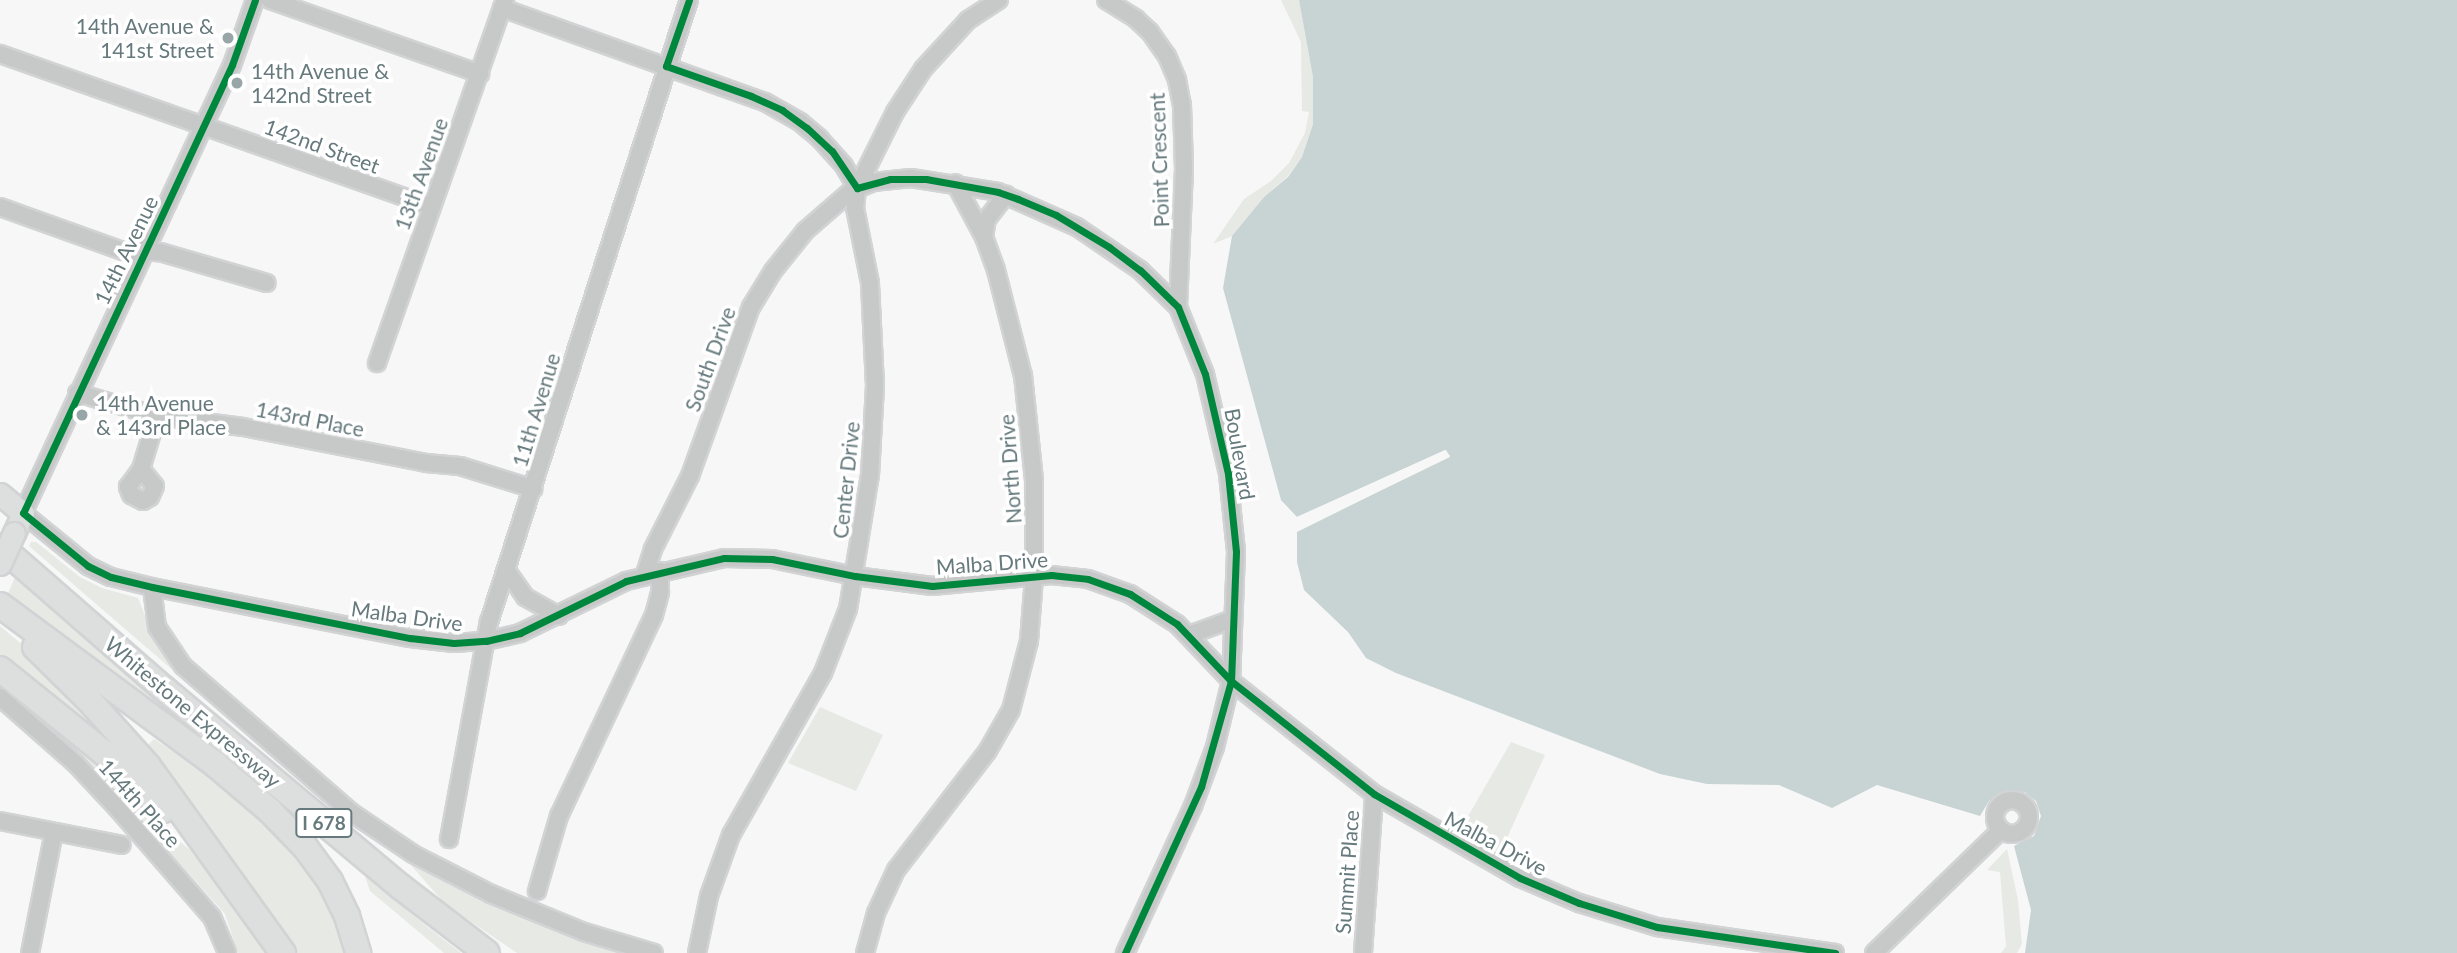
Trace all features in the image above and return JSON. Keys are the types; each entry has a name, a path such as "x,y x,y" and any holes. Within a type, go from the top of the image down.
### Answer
{"highway":[{"name":"Whitestone Expressway","path":"7,540 164,689 417,901 487,953"},
{"path":"0,605 216,765 269,810 305,847 330,881 347,916 358,953"},
{"path":"0,616 66,677 139,757 276,945"},
{"path":"0,669 135,779 276,945"},
{"path":"164,689 289,806 329,851 355,893 375,953"}],"main road":[{"path":"0,494 23,513"},
{"name":"14th Avenue","path":"0,564 7,540 23,513"}],"street":[{"name":"14th Avenue","path":"23,513 232,65 255,0"},
{"path":"270,0 480,74"},
{"name":"11th Avenue","path":"449,839 489,622 508,571 689,0"},
{"path":"503,4 782,110 832,151 857,188 894,112 923,69 968,20 999,0"},
{"name":"Point Crescent","path":"1106,0 1136,19 1150,32 1167,56 1177,80 1182,104 1184,169 1178,307"},
{"name":"13th Avenue","path":"376,363 503,4"},
{"name":"142nd Street","path":"0,54 432,207"},
{"name":"Boulevard","path":"857,188 902,178 955,183 1006,195 1056,215 1109,247 1178,307 1205,374 1228,474 1236,552 1231,681 1200,788 1125,953"},
{"name":"North Drive","path":"865,953 876,914 896,870 987,752 1010,710 1028,641 1034,577 1034,480 1023,376 1006,303 984,237 955,183"},
{"name":"South Drive","path":"537,891 559,816 654,615 660,592 653,573 657,540 690,475 739,334 773,271 812,224 839,199 857,188"},
{"name":"Center Drive","path":"696,953 709,896 731,835 829,663 844,623 855,576 870,475 875,386 870,283 855,208 857,188"},
{"path":"984,237 987,219 1006,195"},
{"path":"0,207 123,251 160,252 267,283"},
{"name":"143rd Place","path":"77,393 158,416 243,427 426,463 460,466 534,489"},
{"path":"141,469 158,416"},
{"name":"Malba Drive","path":"23,513 88,566 111,577 410,638 454,643 486,641 520,633 559,616 615,584 701,561 747,556 793,562 855,576 955,586 1068,576 1110,586 1140,600 1189,635 1231,681 1374,794 1471,853 1579,903 1674,930 1835,953"},
{"path":"508,571 525,597 559,616"},
{"path":"152,587 157,627 184,666 352,813 413,854 491,894 565,925 654,953"},
{"path":"1189,635 1233,619"},
{"name":"144th Place","path":"0,697 76,764 139,832 212,916 227,953"},
{"name":"Summit Place","path":"1363,953 1374,794"},
{"path":"0,821 122,845"},
{"path":"1874,953 2001,830"},
{"path":"30,953 54,832"}],"shaded area":[{"path":"1281,0 1299,0 1313,77 1313,123 1302,157 1287,177 1264,197 1232,236 1213,244 1244,199 1271,181 1289,163 1305,133 1309,112 1302,111 1301,42"},
{"path":"1299,0 2457,0 2457,953 2025,953 2031,910 2014,846 2034,836 2041,816 2036,801 2025,792 1999,793 1989,801 1980,816 1877,785 1832,808 1779,785 1707,784 1660,774 1396,673 1366,658 1348,632 1304,590 1297,562 1297,532 1450,456 1445,450 1297,517 1281,500 1223,288 1232,236 1264,197 1288,177 1302,157 1313,124 1313,77"},
{"path":"31,542 36,542 80,577 102,588 138,598 153,636 178,671 249,736 29,546"},
{"path":"15,577 184,724 181,729 7,596"},
{"path":"0,626 44,663 130,765 0,661"},
{"path":"0,678 165,816 162,822 172,828 170,833 190,850 271,953 238,953 225,914 100,774 49,724 0,686"},
{"path":"820,707 883,735 856,791 788,763"},
{"path":"154,739 202,770 261,819 316,875 351,953 293,953 146,747"},
{"path":"1511,742 1545,755 1500,853 1460,830"},
{"path":"2007,849 2018,900 2022,944 2017,953 2001,953 2006,946 2000,872 1987,870"},
{"path":"410,864 454,882 504,909 623,953 517,953 445,904"},
{"path":"365,876 461,953 444,953 370,891"}],"pier":[{"path":"1446,450 1450,457 1293,533 1295,529 1445,455 1296,520 1297,517"}],"cycle path":[{"path":"255,0 232,65 23,513 88,566 111,577 152,587 410,638 454,643 486,641 520,633 626,581 724,558 772,559 855,576 932,586 1051,575 1088,579 1130,594 1177,624 1231,681 1374,794 1520,878 1579,903 1657,927 1835,953"},
{"path":"689,0 666,66 782,110 832,151 857,188 890,179 926,179 998,192 1018,199 1056,215 1109,247 1140,270 1178,307 1205,374 1228,474 1236,552 1231,681 1201,787 1125,953"}],"place":[{"name":"14th Avenue & 141st Street","path":"228,38"},
{"name":"14th Avenue & 142nd Street","path":"237,83"},
{"name":"14th Avenue & 143rd Place","path":"82,415"}]}
